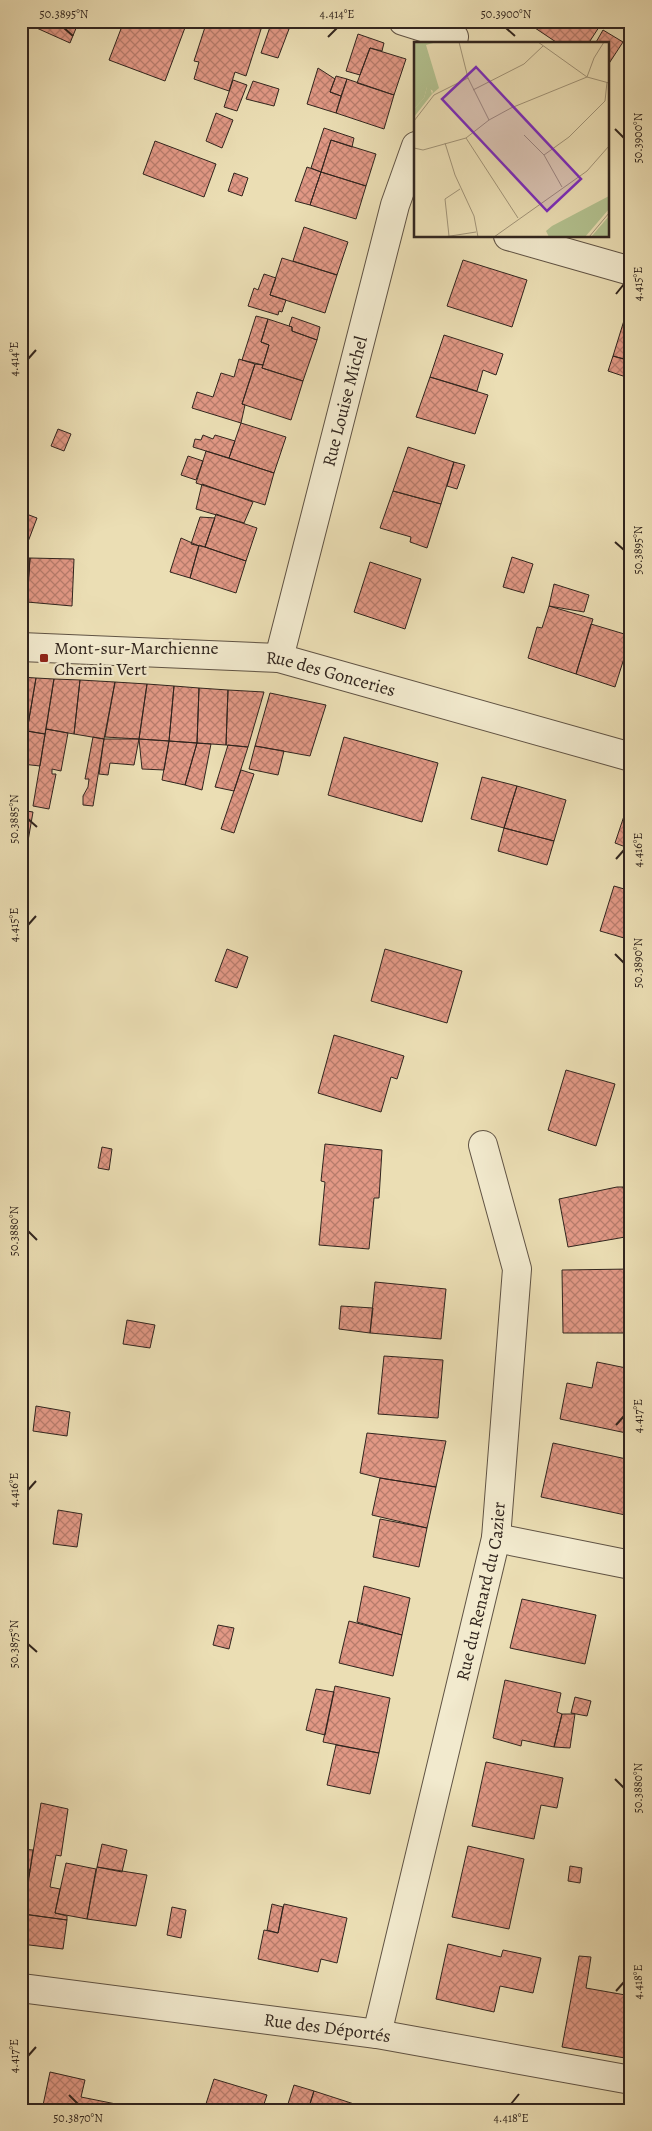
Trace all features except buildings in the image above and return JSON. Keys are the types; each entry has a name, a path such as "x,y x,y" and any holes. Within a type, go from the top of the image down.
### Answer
{"street":[{"path":"403,21 456,34"},
{"name":"Rue Louise Michel","path":"280,658 406,207 414,158"},
{"path":"515,238 631,271"},
{"name":"Rue des Gonceries","path":"21,648 280,658 631,757"},
{"name":"Rue du Renard du Cazier","path":"378,2034 496,1538 517,1269 483,1145"},
{"path":"496,1538 631,1565"},
{"name":"Rue des Déportés","path":"21,1988 378,2034 631,2080"}],"place":[{"name":"Mont-sur-Marchienne Chemin Vert","path":"44,658"}]}
